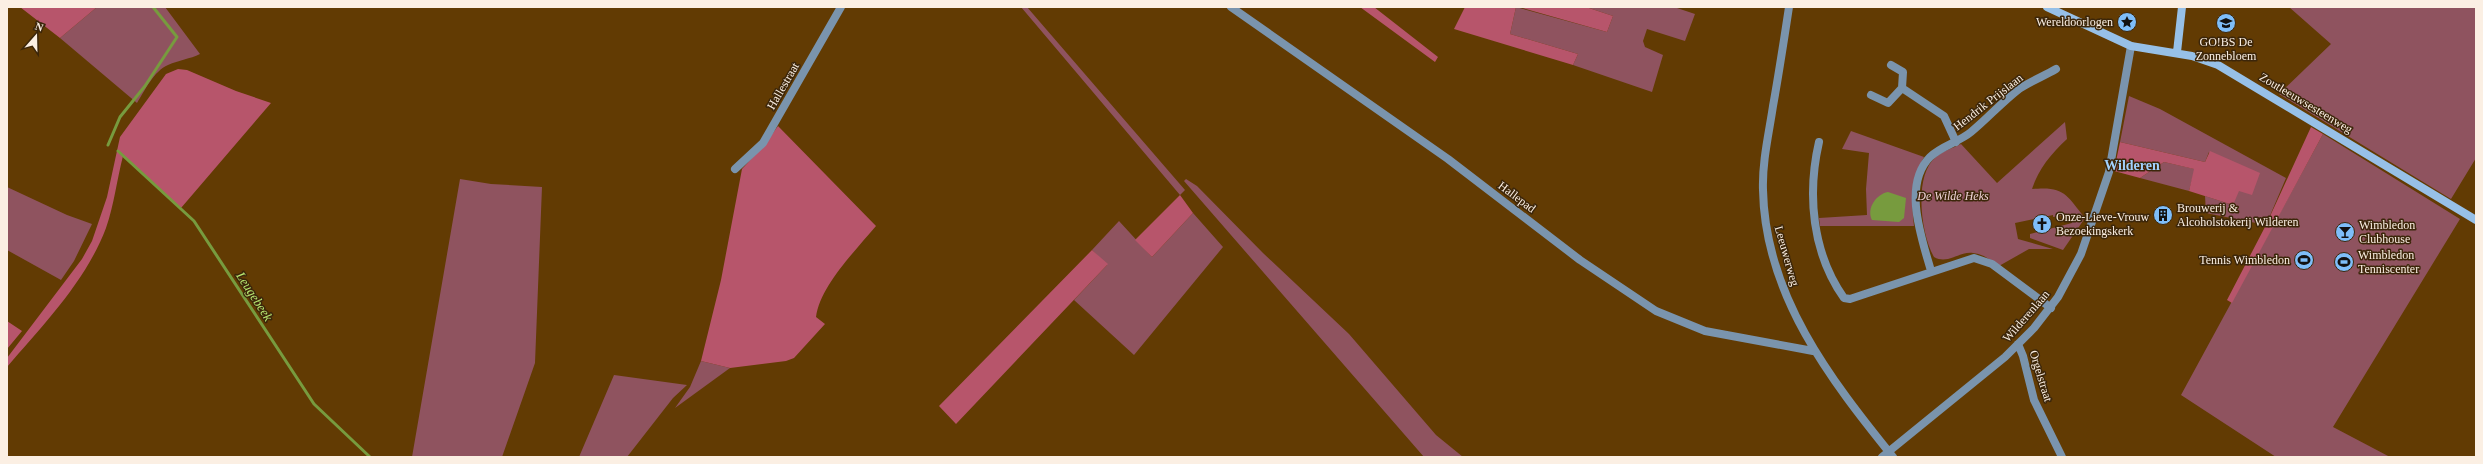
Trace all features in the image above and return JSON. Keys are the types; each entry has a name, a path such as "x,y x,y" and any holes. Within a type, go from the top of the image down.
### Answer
{"street":[{"name":"Hallestraat","path":"735,169 763,143 841,7"},
{"name":"Hallepad","path":"1230,7 1448,159 1580,260 1656,311 1705,330 1814,351"},
{"name":"Leeuwerweg","path":"1789,7 1763,174 1764,212 1771,252 1778,274 1803,333 1814,351 1888,455"},
{"name":"Zoutleeuwsesteenweg","path":"2047,7 2131,46 2177,52 2203,59 2238,76 2476,220"},
{"path":"2177,52 2182,7"},
{"name":"Wilderenlaan","path":"1888,455 2018,344 2051,308 2081,254 2099,207 2114,150 2131,46"},
{"path":"1871,95 1888,103 1902,88 1903,72 1891,65"},
{"name":"Hendrik Prijslaan","path":"1931,271 1917,216 1918,179 1921,170 1930,157 1956,142 2018,90 2056,68"},
{"name":"Hendrik Prijslaan","path":"1902,88 1944,116 1956,142"},
{"path":"1819,142 1812,170 1812,203 1824,257 1844,298 1850,299 1974,258 1982,259 2051,308"},
{"name":"Orgelstraat","path":"2018,344 2023,356 2034,400 2062,457"}],"green space":[{"path":"97,7 165,7 200,54 172,63 163,68 150,81 137,103 60,38"},
{"path":"1021,7 1027,7 1185,190 1180,195"},
{"path":"1516,7 1607,32 1613,16 1586,7 1674,7 1695,14 1685,41 1647,29 1643,41 1645,47 1663,55 1652,92 1573,65 1578,54 1510,34"},
{"path":"2289,7 2476,7 2476,158 2451,199 2279,94 2331,44"},
{"path":"2129,96 2160,109 2286,178 2266,225 2206,213 2205,196 2233,205 2209,152 2205,162 2120,142"},
{"name":"De Wilde Heks","path":"2065,122 2067,139 2046,162 2038,174 2032,189 2051,189 2063,193 2085,218 2063,250 2030,238 2030,234 2072,223 2070,214 2053,217 2053,215 2015,223 2018,239 2053,249 2029,249 1999,266 1984,256 1973,253 1963,254 1949,259 1939,259 1934,257 1929,247 1923,220 1922,191 1924,177 1929,166 1936,157 1961,144 1997,183"},
{"path":"1851,131 1924,157 1917,174 1913,190 1914,226 1820,226 1819,218 1867,215 1866,189 1869,153 1842,149"},
{"name":"Wimbledon Tenniscenter","path":"2323,134 2460,219 2333,427 2390,457 2276,457 2181,395"},
{"path":"2164,162 2195,169 2189,191 2140,178"},
{"path":"460,179 491,184 542,187 535,363 502,457 412,457"},
{"path":"1186,179 1197,186 1263,253 1349,334 1436,435 1463,457 1424,457 1184,181"},
{"path":"7,187 67,215 92,224 74,261 61,280 7,250"},
{"path":"1193,213 1223,247 1134,355 1074,300 1107,265 1092,250 1119,221 1152,257"},
{"path":"701,361 730,368 675,408 690,387"},
{"path":"614,375 687,385 673,398 627,457 579,457"}],"shaded area":[{"path":"20,7 97,7 60,38"},
{"path":"1360,7 1374,7 1438,57 1435,62"},
{"path":"1465,7 1516,7 1510,34 1578,54 1573,65 1454,29"},
{"path":"1519,7 1586,7 1613,16 1607,32"},
{"path":"178,69 187,70 236,91 271,103 181,208 123,156 109,219 87,266 49,319 7,367 7,358 82,259 92,241 107,197 120,137 166,74"},
{"path":"778,126 876,226 849,257 831,281 819,305 816,317 825,324 794,358 786,361 730,368 701,361 721,280 742,169 765,144"},
{"path":"2311,127 2323,134 2232,303 2227,300 2266,225"},
{"path":"2120,142 2205,162 2210,151 2260,173 2252,195 2239,191 2233,205 2189,191 2194,169 2164,162 2140,178 2114,171"},
{"path":"1888,192 1906,198 1904,218 1899,222 1872,220 1870,211 1873,203 1884,193"},
{"path":"1180,195 1193,213 1152,257 1135,240"},
{"path":"1092,250 1108,264 956,424 939,406"},
{"path":"7,321 22,331 7,349"}],"waterway":[{"name":"Leugebeek","path":"108,145 120,117 145,86 177,37 153,7"},
{"name":"Leugebeek","path":"118,151 194,221 314,404 370,457"}],"place":[{"name":"Wereldoorlogen","path":"2127,22"},
{"name":"GO!BS De Zonnebloem","path":"2226,23"},
{"name":"Brouwerij & Alcoholstokerij Wilderen","path":"2163,215"},
{"name":"Onze-Lieve-Vrouw Bezoekingskerk","path":"2042,224"},
{"name":"Wimbledon Clubhouse","path":"2345,232"},
{"name":"Tennis Wimbledon","path":"2304,260"},
{"name":"Wimbledon Tenniscenter","path":"2344,262"}],"district":[{"name":"Wilderen","path":"2132,165"}]}
